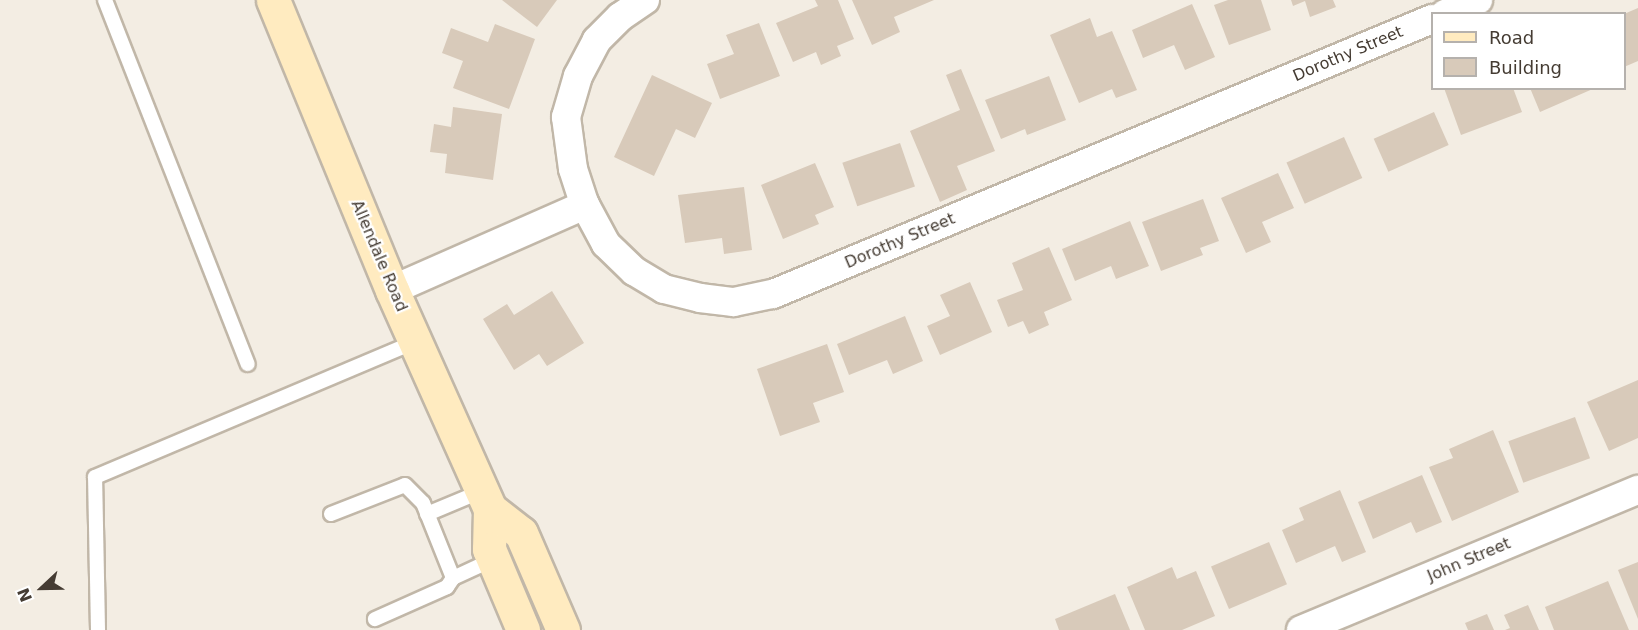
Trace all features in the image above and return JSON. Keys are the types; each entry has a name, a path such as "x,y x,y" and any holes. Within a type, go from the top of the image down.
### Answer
{"street":[{"name":"Allendale Road","path":"273,0 392,290 486,500 489,549 523,630"},
{"name":"Dorothy Street","path":"645,0 620,17 597,40 578,76 567,117 573,169 585,205 606,244 634,271 663,289 734,303 773,294 1431,19"},
{"path":"1450,12 1478,0"},
{"path":"392,290 585,205"},
{"name":"John Street","path":"1301,630 1638,490"},
{"name":"Allendale Road","path":"486,500 521,533 563,630"}],"lane":[{"path":"105,0 248,364"},
{"path":"98,630 95,477 416,342"},
{"path":"331,514 405,485 423,503 453,578"},
{"path":"427,514 486,500"},
{"path":"375,619 447,587 453,578 494,559"}],"building":[{"path":"502,0 557,0 537,27"},
{"path":"815,0 838,0 854,39 837,46 841,56 821,65 816,52 793,62 776,23 818,6"},
{"path":"852,0 934,0 894,17 900,32 872,45"},
{"path":"1228,0 1261,0 1271,30 1229,45 1214,5"},
{"path":"1291,0 1333,0 1336,7 1310,17 1305,1 1293,6"},
{"path":"1192,4 1215,57 1185,70 1174,45 1143,58 1132,30"},
{"path":"1638,8 1638,61 1626,66 1626,13"},
{"path":"1090,18 1097,37 1112,31 1137,90 1116,98 1112,89 1079,103 1050,35"},
{"path":"759,23 780,76 720,99 707,64 734,54 726,35"},
{"path":"495,24 535,39 509,109 453,88 463,61 442,53 451,28 488,42"},
{"path":"961,69 995,151 957,166 967,190 940,202 910,131 960,110 946,75"},
{"path":"652,75 712,103 695,138 676,129 654,176 614,157"},
{"path":"1049,76 1066,120 1027,135 1025,129 1001,139 985,100"},
{"path":"1445,90 1514,90 1522,112 1461,135"},
{"path":"1531,90 1590,90 1540,112"},
{"path":"453,107 502,114 493,180 445,173 447,154 430,152 434,124 451,127"},
{"path":"1434,112 1449,145 1388,172 1374,139"},
{"path":"1344,137 1362,178 1305,204 1286,163"},
{"path":"900,143 915,186 857,206 842,163"},
{"path":"815,163 834,207 815,215 819,224 783,239 761,185"},
{"path":"1278,173 1294,208 1262,222 1271,242 1246,253 1221,198"},
{"path":"744,187 752,250 724,254 722,238 685,243 678,195"},
{"path":"1203,199 1219,241 1200,248 1203,255 1161,271 1142,222"},
{"path":"1130,221 1149,266 1116,279 1111,266 1075,281 1062,249"},
{"path":"1049,247 1072,300 1044,312 1049,325 1029,334 1023,321 1008,327 997,300 1023,290 1012,263"},
{"path":"970,282 992,332 940,355 927,326 950,316 940,295"},
{"path":"552,291 584,343 547,366 539,354 514,370 483,319 507,304 514,315"},
{"path":"905,316 923,361 893,374 887,360 849,375 837,344"},
{"path":"827,344 844,392 813,403 820,422 780,436 757,369"},
{"path":"1638,380 1638,438 1609,451 1587,402"},
{"path":"1575,417 1590,458 1523,483 1508,441"},
{"path":"1493,430 1519,492 1452,521 1429,467 1453,458 1449,449"},
{"path":"1422,475 1442,522 1416,533 1411,522 1373,539 1358,502"},
{"path":"1340,490 1366,552 1342,562 1335,546 1296,563 1282,530 1304,520 1299,508"},
{"path":"1269,542 1287,584 1229,609 1211,567"},
{"path":"1638,562 1638,619 1618,570"},
{"path":"1172,567 1177,579 1196,571 1215,616 1182,630 1145,630 1127,587"},
{"path":"1608,581 1629,630 1554,630 1545,607"},
{"path":"1115,594 1130,630 1059,630 1055,619"},
{"path":"1528,605 1539,630 1505,630 1510,628 1504,615"},
{"path":"1487,614 1494,630 1468,630 1465,623"}]}
